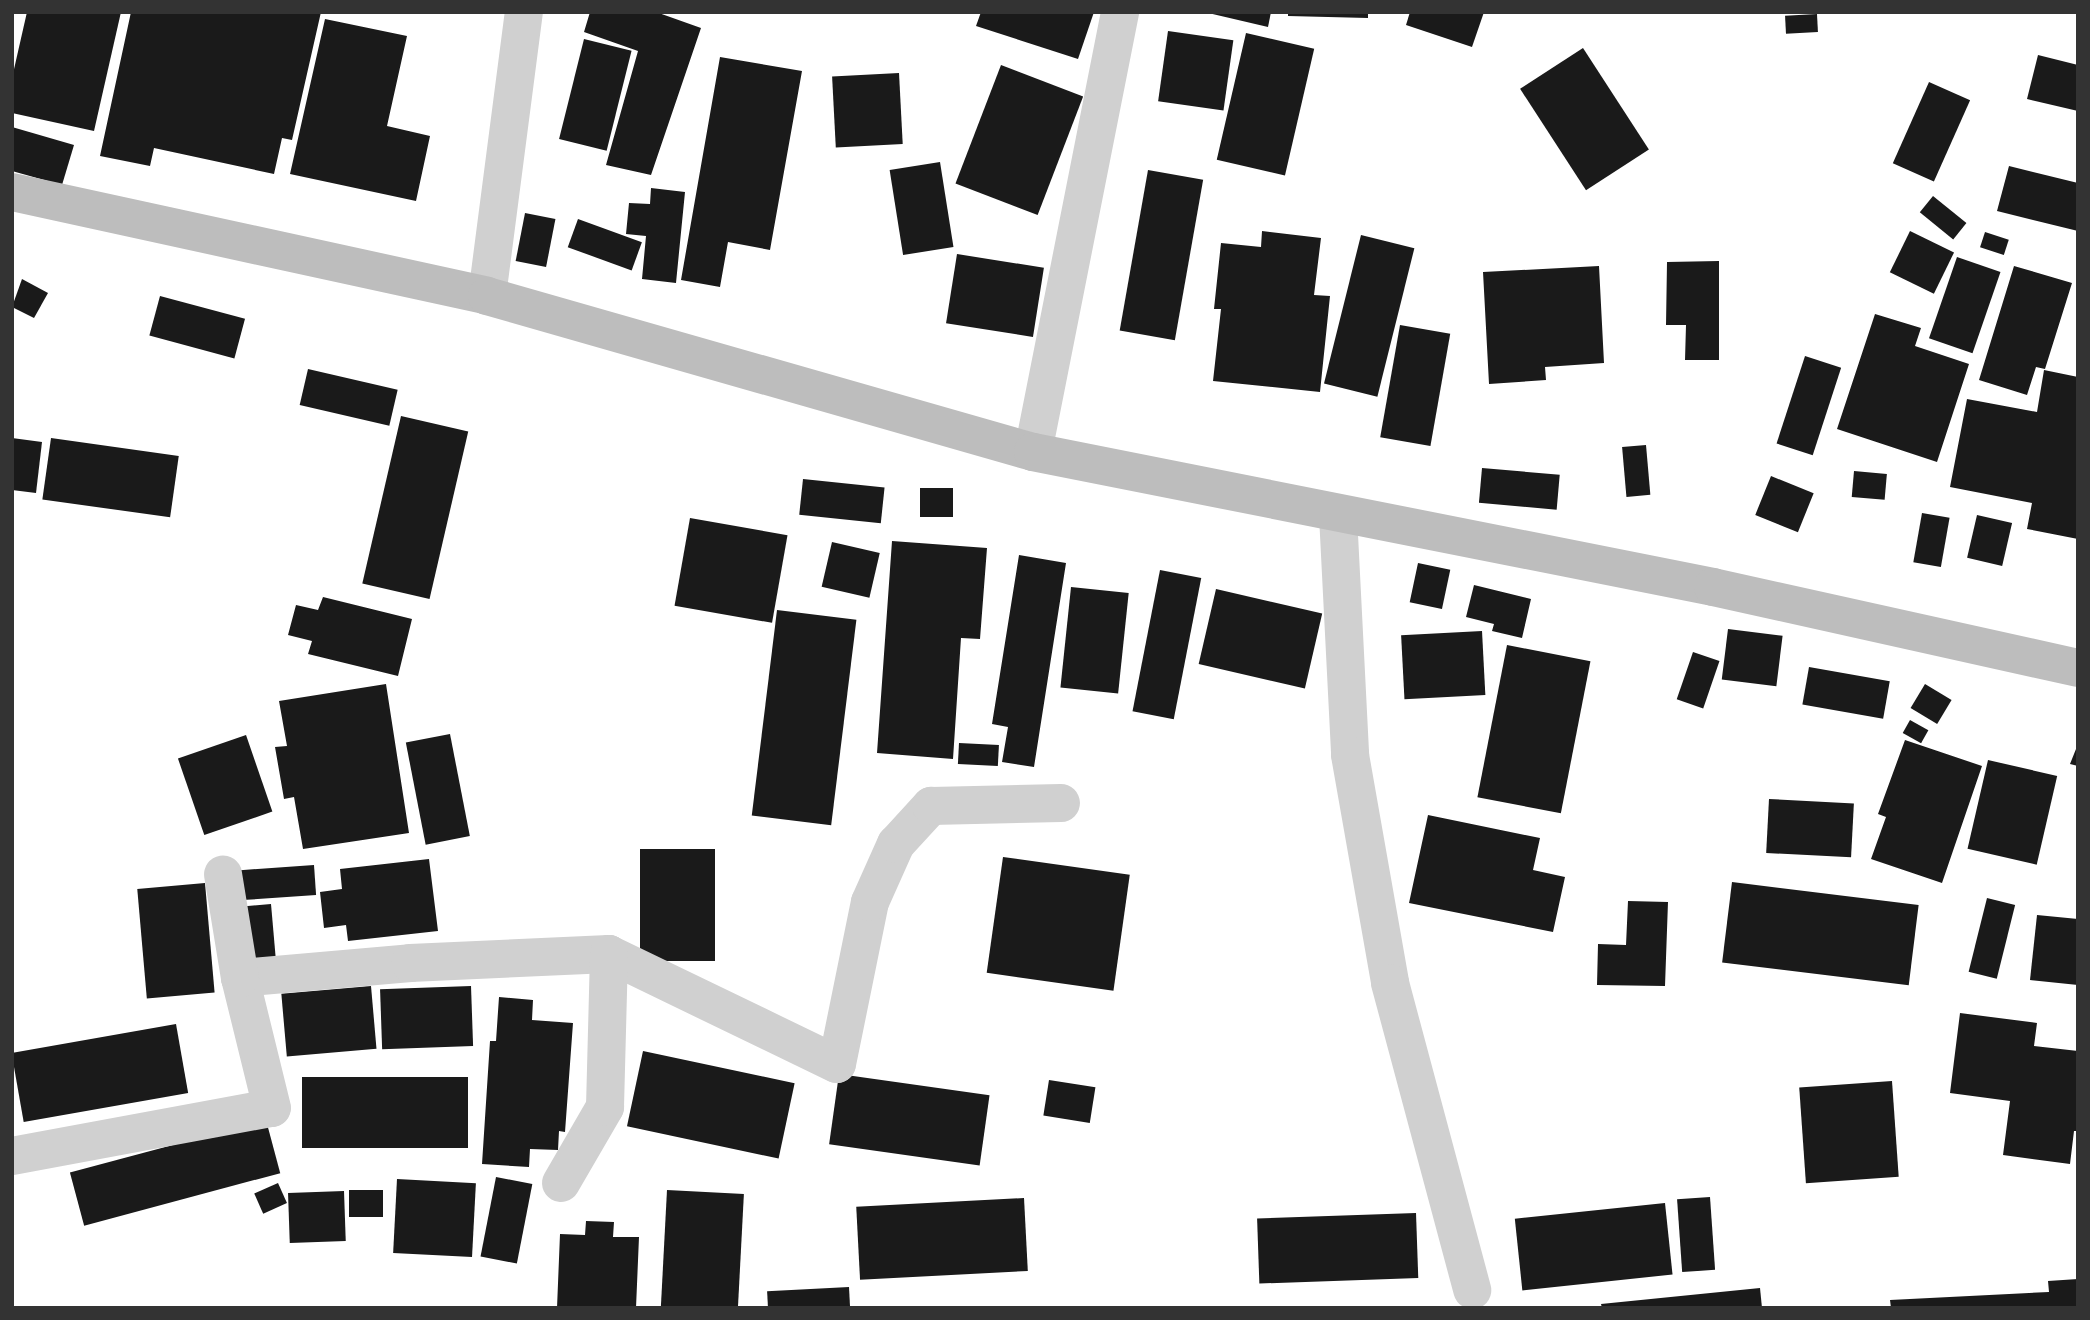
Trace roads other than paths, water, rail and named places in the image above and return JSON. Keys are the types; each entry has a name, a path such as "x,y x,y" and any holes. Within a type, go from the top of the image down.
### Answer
{"street":[{"path":"487,296 524,12"},
{"path":"1033,452 1120,12"},
{"path":"12,192 487,296 1033,452 1338,515 1713,587 2078,668"},
{"path":"1338,515 1354,782 1390,983 1472,1290"},
{"path":"240,978 410,963 609,954 837,1064 870,902 896,844 930,806 1061,803"},
{"path":"12,1156 272,1108 240,978 223,874"},
{"path":"561,1182 605,1108 609,954"}]}
